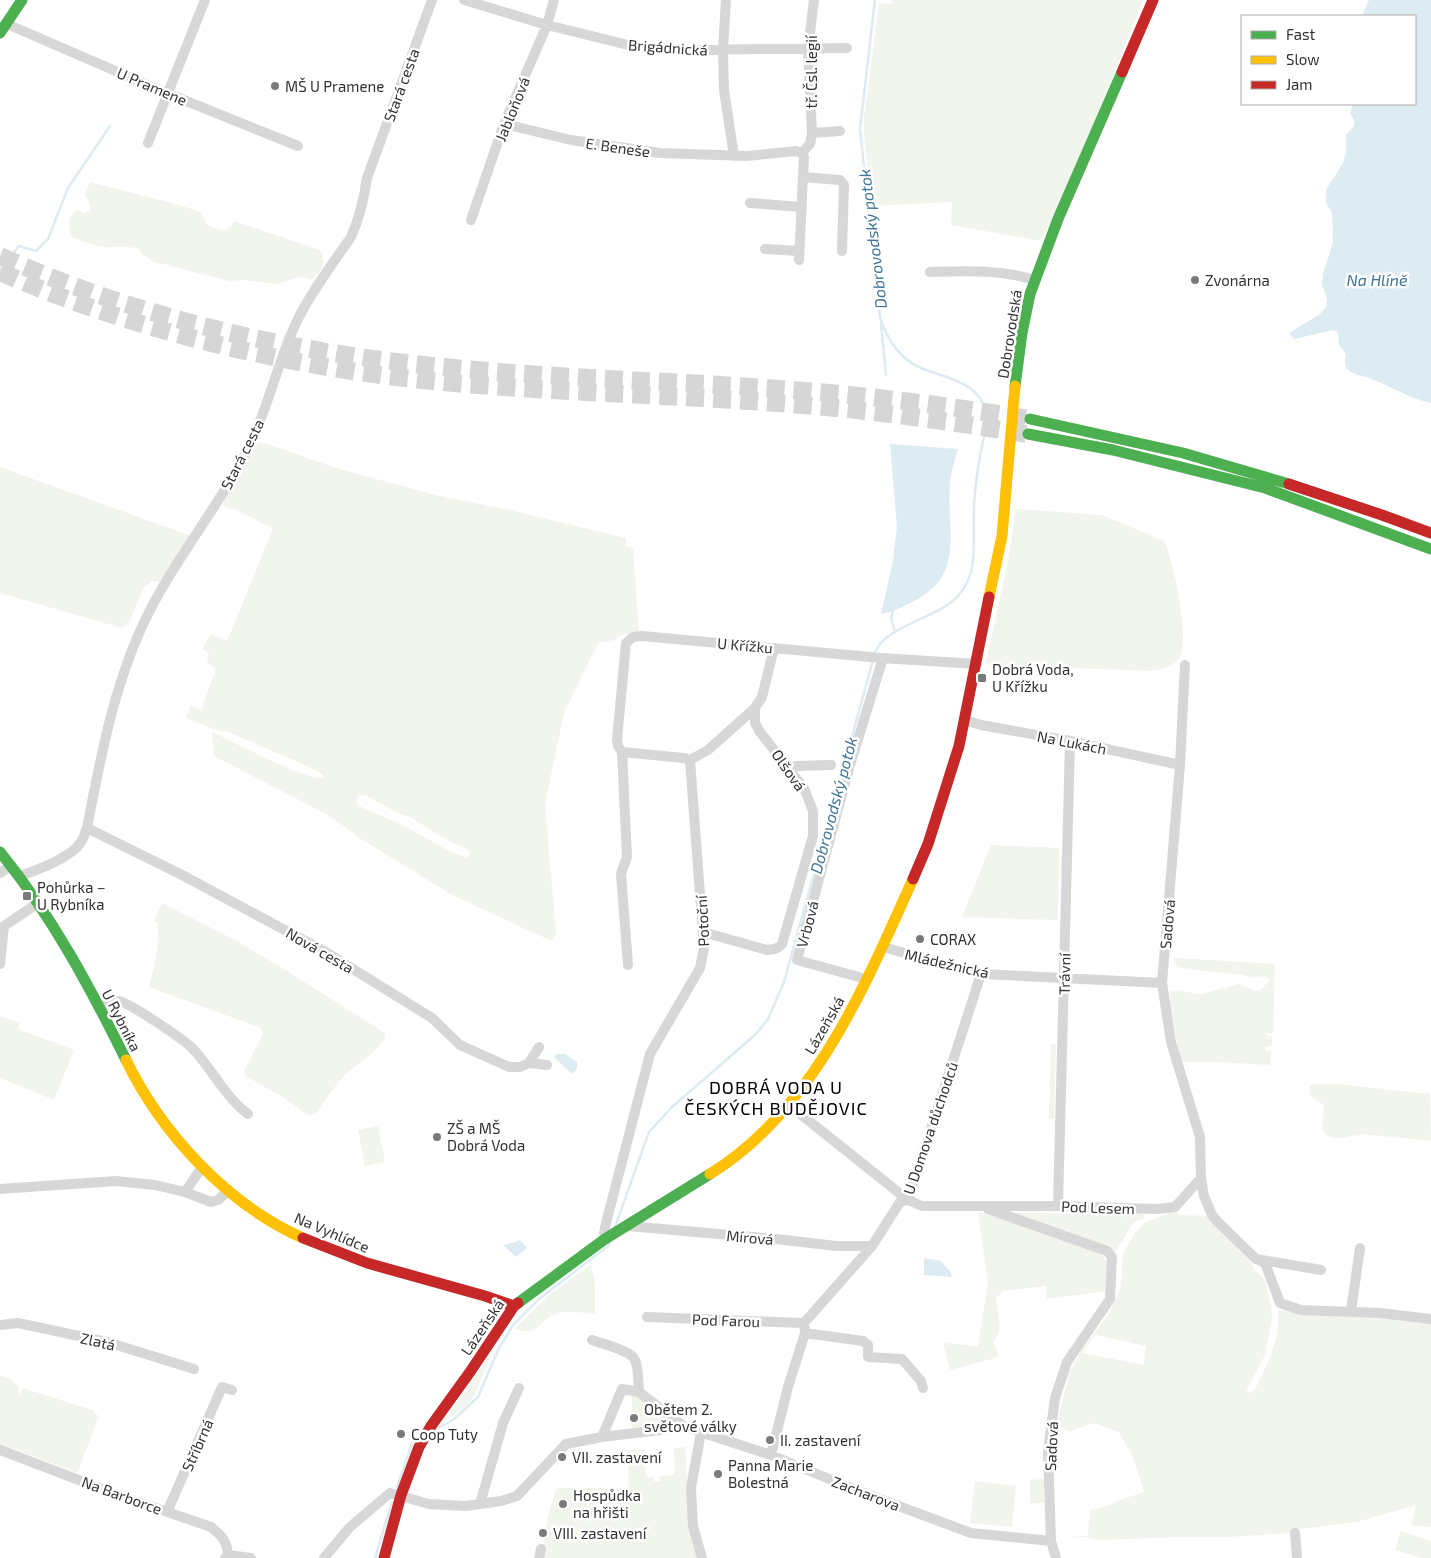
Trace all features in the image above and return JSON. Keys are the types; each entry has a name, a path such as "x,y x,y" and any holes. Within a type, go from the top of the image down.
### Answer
{"main road":[{"path":"3,29 22,0"},
{"name":"Dobrovodská","path":"977,664 1002,536 1018,355 1031,279 1152,0"},
{"path":"1030,419 1176,450 1265,475 1376,512 1431,533"},
{"path":"1028,434 1113,450 1265,488 1431,549"},
{"name":"Lázeňská","path":"396,1494 431,1426 514,1306 606,1239 723,1166 768,1128 810,1078 835,1038 883,947 928,844 959,746 977,664"},
{"name":"U Rybníka","path":"0,852 20,876 74,962 100,1008 136,1082 163,1123 202,1167 229,1190"},
{"name":"Na Vyhlídce","path":"229,1190 279,1225 299,1236 384,1269 488,1296 514,1306"},
{"path":"384,1558 396,1494"}],"street":[{"path":"148,143 205,0"},
{"name":"Stará cesta","path":"20,876 37,870 72,851 81,842 87,828 108,724 139,632 163,588 244,457 261,419 297,320 351,237 363,207 367,178 432,0"},
{"name":"Brigádnická","path":"464,0 547,25 632,46 723,50 847,48"},
{"name":"Jabloňová","path":"472,220 504,124 547,25 554,0"},
{"path":"726,0 723,50 724,90 734,156"},
{"name":"tř. Čsl. legií","path":"802,152 810,144 812,132 808,49 814,0"},
{"name":"U Pramene","path":"3,29 169,93 298,146"},
{"name":"E. Beneše","path":"504,124 571,140 634,150 734,156 802,152"},
{"path":"812,132 840,131"},
{"path":"764,249 799,255 804,157 802,152"},
{"path":"803,176 840,180 844,185 842,251"},
{"path":"750,204 802,206"},
{"path":"930,272 979,272 1031,279"},
{"name":"U Křížku","path":"628,965 621,874 627,857 622,752 617,740 626,643 633,638 642,636 882,658 977,664"},
{"path":"622,752 690,760 708,750 755,708 762,697 774,648"},
{"name":"Vrbová","path":"866,979 797,960 850,765 882,658"},
{"name":"Sadová","path":"1185,665 1180,765 1162,983 1171,1042 1200,1137 1200,1178 1204,1196 1218,1222 1256,1259 1265,1264 1280,1303 1301,1310 1351,1311"},
{"name":"Olšová","path":"703,932 768,950 776,949 782,944 813,836 813,812 804,788 760,732 755,722 755,708"},
{"name":"Na Lukách","path":"964,720 1180,765"},
{"name":"Trávní","path":"1058,1206 1070,741"},
{"name":"Potoční","path":"606,1239 604,1233 606,1223 644,1071 650,1054 700,968 704,948 690,760"},
{"path":"789,768 831,765"},
{"name":"Nová cesta","path":"87,828 184,876 324,951 432,1018 460,1045 509,1067 520,1067 529,1063 547,1066"},
{"path":"0,873 11,866"},
{"path":"0,964 2,923 38,903"},
{"name":"Mládežnická","path":"883,947 981,974 1162,983"},
{"name":"U Domova důchodců","path":"771,1455 804,1328 872,1246 900,1202 908,1200 981,974"},
{"path":"100,1008 117,1001 122,1001 140,1011 192,1047 234,1101 248,1114"},
{"path":"529,1063 539,1047"},
{"name":"Pod Lesem","path":"789,1105 908,1200 922,1206 1058,1206 1157,1209 1175,1207 1200,1178"},
{"path":"185,1192 202,1167"},
{"path":"0,1189 116,1181 155,1185 185,1192 211,1202 218,1200 229,1190"},
{"name":"Pod Lesem","path":"981,1207 1095,1246"},
{"name":"Mírová","path":"628,1226 836,1246 872,1246"},
{"name":"Sadová","path":"1056,1558 1051,1542 1048,1451 1054,1409 1065,1367 1110,1299 1112,1257 1107,1251 1095,1246"},
{"path":"1360,1248 1351,1311 1431,1319"},
{"path":"1256,1259 1321,1270"},
{"name":"Pod Farou","path":"647,1317 804,1328 863,1340 868,1344 868,1357 902,1359 921,1381 923,1388"},
{"name":"Zlatá","path":"0,1324 18,1324 107,1342 194,1369"},
{"path":"592,1340 617,1348 631,1355 635,1360 639,1392 622,1389 602,1437"},
{"name":"Stříbrná","path":"167,1512 222,1387 232,1390"},
{"path":"480,1504 503,1423 519,1388"},
{"name":"Zacharova","path":"639,1392 685,1427 771,1455 861,1492 971,1532 1051,1542"},
{"name":"Zacharova","path":"396,1494 428,1504 466,1506 501,1501 517,1496 566,1444 602,1437 685,1427"},
{"path":"701,1432 691,1488 694,1526 702,1558"},
{"name":"Na Barborce","path":"0,1450 211,1527 223,1536 227,1545 226,1557 251,1558"},
{"path":"324,1558 350,1527 396,1494"},
{"path":"1295,1533 1297,1558"}],"shaded area":[{"path":"893,0 1143,0 1098,113 1053,218 1041,241 951,225 952,202 871,206 864,117 879,3 892,4"},
{"path":"90,182 201,212 207,225 222,230 229,229 234,221 320,250 323,258 321,270 312,279 295,278 277,284 243,280 229,281 152,261 143,255 139,249 103,247 85,242 72,237 69,222 72,214 77,209 84,213 91,211 90,203 85,195"},
{"path":"258,442 336,468 439,496 509,510 626,538 626,546 633,548 639,632 621,635 614,640 598,643 564,713 545,804 556,934 554,939 549,940 454,896 361,839 330,816 214,756 212,732 287,768 302,774 323,777 323,774 298,762 226,731 219,731 186,718 190,705 201,710 216,669 207,662 209,653 202,649 211,634 227,641 273,529 237,510 228,508 223,504 223,499","holes":["365,795 396,812 410,817 445,839 468,850 470,855 466,858 447,850 405,826 359,806 356,799 359,796"]},
{"path":"0,467 191,536 162,582 152,581 143,589 130,620 122,628 0,593"},
{"path":"1016,509 1102,515 1164,541 1176,581 1182,618 1182,649 1177,661 1167,667 1152,671 989,665 986,662 1008,562"},
{"path":"991,845 1059,848 1058,920 962,917"},
{"path":"162,903 235,940 287,971 385,1033 385,1038 376,1049 341,1079 316,1113 310,1115 304,1113 289,1101 246,1076 244,1071 263,1034 261,1028 149,987 158,940 158,923 154,921"},
{"path":"1174,958 1275,964 1273,1034 1266,1033 1266,1035 1272,1036 1272,1046 1265,1047 1266,1051 1272,1049 1270,1065 1181,1062 1171,1010 1170,992 1177,990 1201,994 1240,984 1255,991 1260,991 1270,980 1261,976 1252,978 1244,975 1187,969 1179,967 1174,962"},
{"path":"0,1016 19,1023 18,1029 74,1050 54,1100 0,1078"},
{"path":"1051,1044 1056,1044 1054,1119 1049,1119"},
{"path":"1314,1084 1337,1084 1430,1094 1431,1141 1363,1134 1341,1138 1330,1137 1322,1129 1324,1106 1309,1095 1310,1087"},
{"path":"378,1126 385,1162 365,1166 358,1130"},
{"path":"1176,1210 1178,1215 1208,1216 1250,1259 1254,1269 1265,1280 1272,1319 1265,1355 1246,1391 1253,1393 1275,1343 1278,1310 1361,1314 1431,1322 1431,1527 1411,1525 1416,1505 1357,1522 1299,1529 1299,1532 1290,1533 1227,1537 1101,1540 1086,1537 1068,1537 1088,1536 1090,1510 1115,1504 1114,1502 1144,1492 1133,1457 1119,1432 1094,1423 1071,1431 1056,1426 1070,1372 1082,1349 1109,1314 1121,1286 1123,1254 1135,1233 1144,1223","holes":["1095,1335 1146,1346 1144,1365 1082,1353"]},
{"path":"1142,1212 1144,1218 1134,1222 1116,1251 1010,1213 1116,1214"},
{"path":"978,1213 988,1213 1100,1253 1110,1265 1107,1291 1047,1299 1046,1286 1003,1291 1000,1295 996,1296 999,1332 993,1341 999,1357 950,1370 943,1342 978,1347 988,1282"},
{"path":"591,1264 595,1282 595,1314 564,1312 552,1315 529,1331 515,1329 549,1295"},
{"path":"494,1348 475,1394 467,1405 444,1422"},
{"path":"0,1375 12,1380 19,1387 19,1396 23,1388 95,1411 95,1414 99,1416 77,1473 12,1448 0,1446"},
{"path":"632,1394 672,1421 672,1424 632,1430"},
{"path":"685,1447 690,1524 698,1558 542,1558 547,1520 556,1488 629,1488 628,1450 645,1449 646,1477 653,1477 653,1481 660,1481 660,1476 675,1475 674,1448"},
{"path":"1044,1479 1044,1503 1030,1503 1030,1480"},
{"path":"975,1481 1016,1486 1012,1527 970,1523"},
{"path":"1401,1531 1431,1541 1431,1558 1422,1558 1395,1550"}],"water":[{"name":"Na Hlíně","path":"1369,0 1431,0 1431,403 1416,399 1377,381 1349,371 1345,365 1346,354 1339,345 1338,333 1334,330 1294,339 1289,333 1320,314 1326,307 1327,299 1322,284 1323,274 1333,242 1332,213 1326,203 1326,190 1343,163 1346,152 1346,135 1354,126 1354,120 1350,113 1353,105 1416,105 1416,15 1362,15"},
{"path":"890,444 958,449 950,483 950,549 948,563 942,577 932,589 916,600 881,614 893,561 897,526"},
{"path":"565,1054 577,1062 577,1068 573,1074 555,1058 554,1056"},
{"path":"520,1240 527,1248 516,1257 503,1245 516,1242"},
{"path":"924,1258 941,1261 950,1271 952,1277 924,1275"}],"waterway":[{"name":"Dobrovodský potok","path":"874,655 879,645 888,637 947,606 959,595 967,583 973,557 975,491 986,423 983,404 972,390 955,380 919,367 905,358 890,340 880,318 860,129 875,0"},
{"path":"0,270 19,246 36,251 48,239 68,188 110,126"},
{"path":"881,324 886,375"},
{"path":"893,611 891,618 895,632"},
{"name":"Dobrovodský potok","path":"615,1227 649,1132 672,1107 756,1034 768,1019 784,982 873,660"},
{"name":"Dobrovodský potok","path":"436,1429 453,1420 478,1397 498,1350 513,1325 539,1299 608,1246 610,1242"},
{"name":"Dobrovodský potok","path":"397,1487 413,1441 416,1440"},
{"name":"Dobrovodský potok","path":"375,1558 392,1502"}],"tunnel":[{"path":"0,256 106,298 161,315 273,342 330,352 387,361 488,371 833,393 974,410 1030,419"},
{"path":"0,272 106,313 216,344 273,357 386,376 487,386 831,407 915,417 1027,434"}],"traffic: fast":[{"path":"0,33 22,0"},
{"path":"1015,386 1022,333 1030,294 1058,219 1122,72"},
{"path":"1030,419 1183,453 1289,484"},
{"path":"1028,434 1113,450 1265,488 1431,549"},
{"path":"0,852 37,901 69,953 126,1060"},
{"path":"518,1303 605,1239 710,1174"}],"traffic: slow":[{"path":"989,597 1002,536 1015,386"},
{"path":"710,1174 747,1147 779,1116 807,1081 832,1043 855,1002 876,961 913,879"},
{"path":"126,1060 158,1114 200,1164 249,1207 275,1224 303,1238"}],"traffic: jam":[{"path":"1122,72 1153,0"},
{"path":"1289,484 1431,533"},
{"path":"913,879 928,844 959,746 989,597"},
{"path":"303,1238 367,1263 514,1306"},
{"path":"384,1558 401,1495 419,1447 431,1426 514,1306 518,1303"}],"place":[{"name":"MŠ U Pramene","path":"275,86"},
{"name":"Zvonárna","path":"1195,280"},
{"name":"Dobrá Voda, U Křížku","path":"982,678"},
{"name":"Pohůrka – U Rybníka","path":"27,896"},
{"name":"CORAX","path":"920,939"},
{"name":"ZŠ a MŠ Dobrá Voda","path":"437,1137"},
{"name":"Obětem 2. světové války","path":"634,1418"},
{"name":"Coop Tuty","path":"401,1434"},
{"name":"II. zastavení","path":"770,1440"},
{"name":"VII. zastavení","path":"562,1457"},
{"name":"Panna Marie Bolestná","path":"718,1474"},
{"name":"Hospůdka na hřišti","path":"563,1504"},
{"name":"VIII. zastavení","path":"543,1533"}],"district":[{"name":"DOBRÁ VODA U ČESKÝCH BUDĚJOVIC","path":"776,1097"}]}
